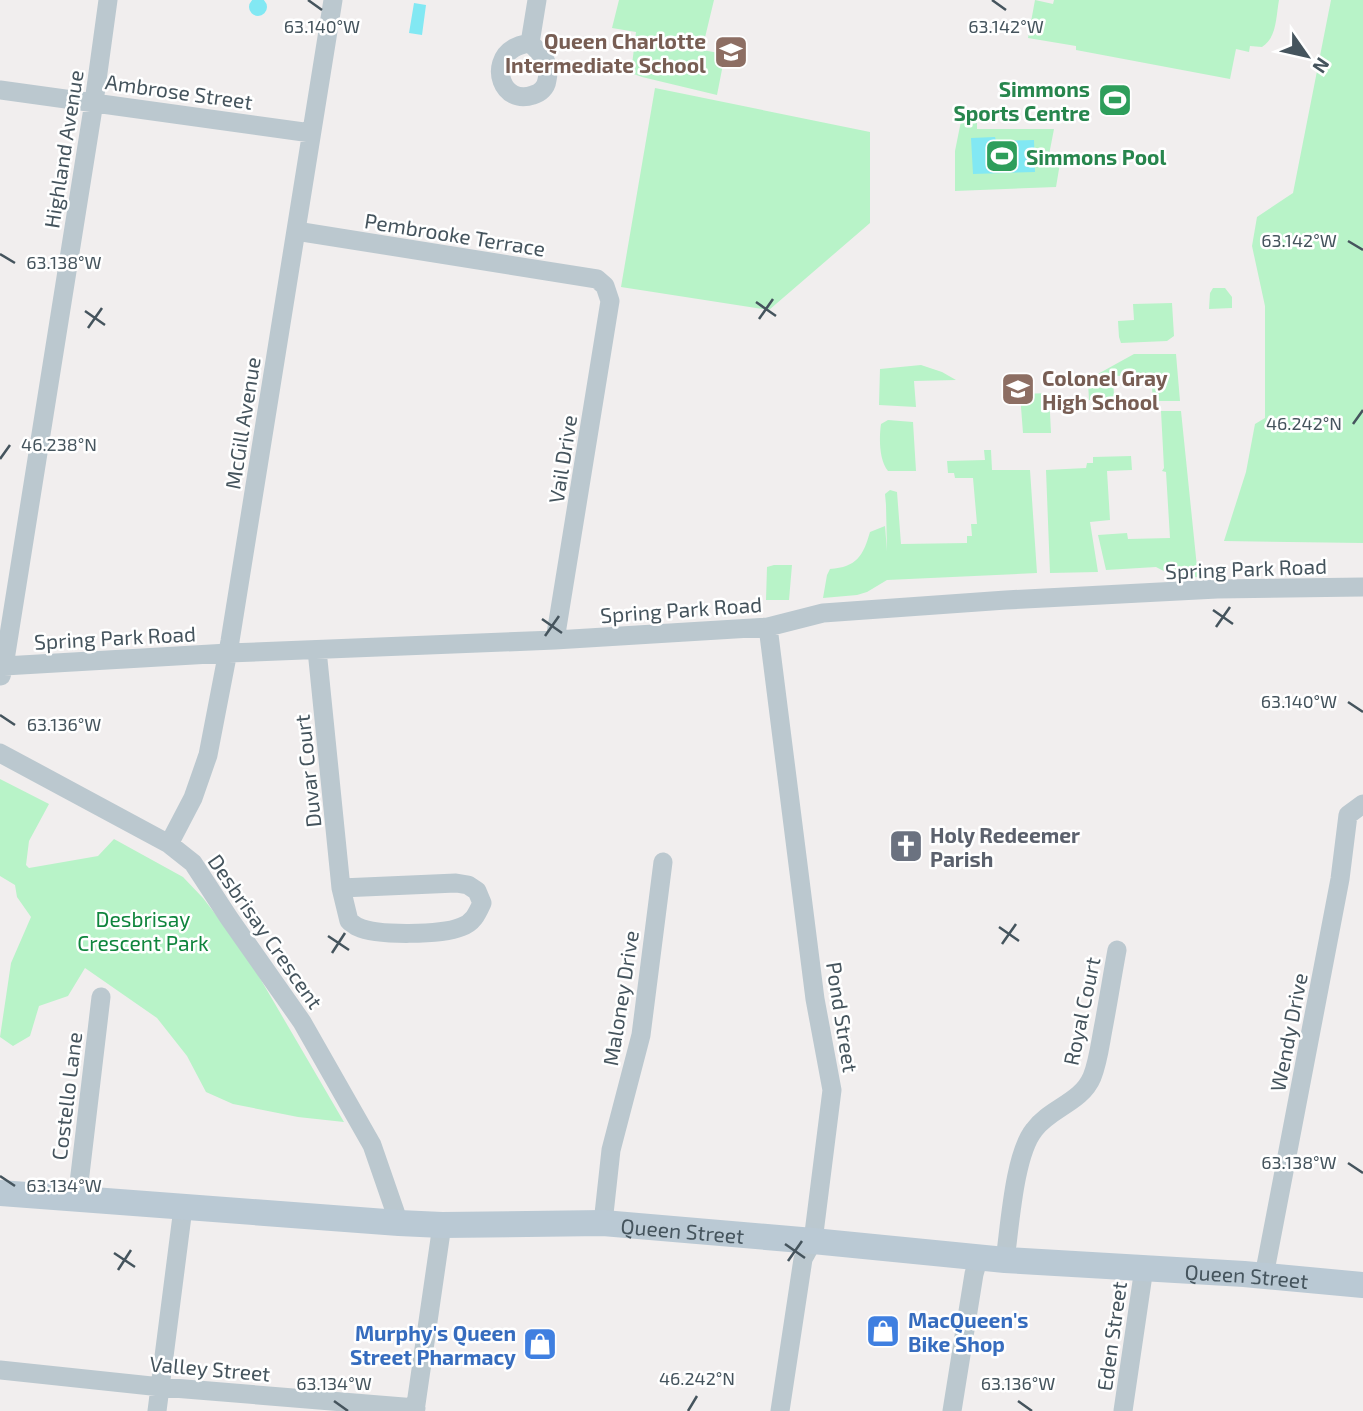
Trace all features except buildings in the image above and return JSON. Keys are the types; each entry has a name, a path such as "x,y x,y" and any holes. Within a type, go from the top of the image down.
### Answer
{"street":[{"name":"Highland Avenue","path":"1,671 94,103 108,0"},
{"name":"McGill Avenue","path":"169,844 192,798 212,741 333,0"},
{"path":"530,43 537,0"},
{"name":"Ambrose Street","path":"0,90 311,133"},
{"name":"Pembrooke Terrace","path":"296,231 597,279 605,286"},
{"name":"Vail Drive","path":"555,640 610,301 605,286"},
{"name":"Spring Park Road","path":"1,671 228,653 555,640 768,626 823,613 1006,600 1217,589 1363,587"},
{"name":"Pond Street","path":"768,626 815,999 832,1090 813,1241 803,1259 780,1411"},
{"name":"Duvar Court","path":"317,650 341,888 349,921 359,928 396,934 443,931 461,927 474,919 482,903 477,891 456,883 341,888"},
{"name":"Desbrisay Crescent","path":"0,753 169,844 193,863 302,1022 372,1144 399,1223"},
{"name":"Wendy Drive","path":"1264,1276 1340,879 1348,815 1363,804"},
{"name":"Maloney Drive","path":"603,1223 611,1150 641,1035 663,862"},
{"name":"Royal Court","path":"1005,1260 1018,1167 1026,1142 1044,1118 1079,1096 1092,1077 1117,950"},
{"name":"Costello Lane","path":"77,1199 101,997"},
{"name":"Queen Street","path":"0,1193 399,1223 603,1223 1005,1260 1363,1285"},
{"path":"157,1411 183,1208"},
{"path":"415,1409 442,1225"},
{"path":"952,1411 979,1257"},
{"name":"Eden Street","path":"1123,1411 1144,1268"},
{"name":"Valley Street","path":"0,1370 415,1409"}],"green space":[{"path":"619,0 714,0 702,50 725,54 717,95 631,73 636,32 612,28"},
{"path":"1035,0 1053,4 1054,0 1279,0 1271,38 1262,47 1250,46 1249,52 1236,49 1230,79 1076,50 1076,46 1028,38"},
{"path":"1331,0 1363,0 1363,543 1224,541 1246,472 1255,424 1265,418 1265,306 1252,246 1257,217 1293,193"},
{"path":"655,88 870,132 870,223 769,310 621,287"},
{"name":"Simmons Pool","path":"977,115 977,129 1054,129 1048,160 1060,163 1056,187 955,191 955,151 962,116"},
{"path":"1213,288 1225,288 1232,297 1232,308 1209,309"},
{"path":"1172,303 1174,336 1167,341 1121,343 1118,321 1134,320 1133,304"},
{"path":"1134,354 1176,354 1180,401 1153,401 1151,375 1113,376 1114,396 1110,399 1089,400 1088,382"},
{"path":"921,365 956,380 914,381 916,407 879,405 880,369"},
{"path":"1049,393 1051,433 1023,433 1020,394"},
{"path":"1161,411 1181,411 1198,577 1177,578 1156,567 1106,570 1098,535 1127,533 1128,539 1170,538 1166,472 1162,471"},
{"path":"888,420 913,422 916,471 888,471 885,466 880,449 880,430 881,424"},
{"path":"984,450 991,450 992,470 1030,470 1037,573 887,580 857,595 823,598 830,569 847,566 858,559 870,532 885,526 887,551 885,494 890,490 897,492 901,544 967,543 967,536 972,536 971,524 977,524 973,478 955,478 954,473 948,473 947,461 985,460"},
{"path":"1131,456 1132,470 1107,471 1110,520 1090,522 1098,572 1050,573 1046,470 1086,468 1087,463 1093,463 1093,457"},
{"path":"792,565 789,600 766,600 767,567"},
{"name":"Desbrisay Crescent Park","path":"0,779 49,804 29,841 26,865 29,868 98,856 114,839 183,877 203,898 254,968 344,1122 298,1117 233,1104 206,1092 187,1056 157,1018 85,968 68,996 39,1006 30,1036 13,1046 0,1037 11,963 31,917 17,897 15,885 0,876"}],"water":[{"path":"258,-2 264,1 267,7 264,13 258,16 252,13 249,7 252,1"},
{"path":"414,3 426,5 422,35 409,33"},
{"path":"995,137 996,141 1034,140 1035,172 973,174 971,138"}],"place":[{"name":"Queen Charlotte Intermediate School","path":"731,52"},
{"name":"Simmons Sports Centre","path":"1115,100"},
{"name":"Simmons Pool","path":"1002,156"},
{"name":"Colonel Gray High School","path":"1018,389"},
{"name":"Holy Redeemer Parish","path":"906,846"},
{"name":"MacQueen's Bike Shop","path":"883,1331"},
{"name":"Murphy's Queen Street Pharmacy","path":"540,1344"}]}
